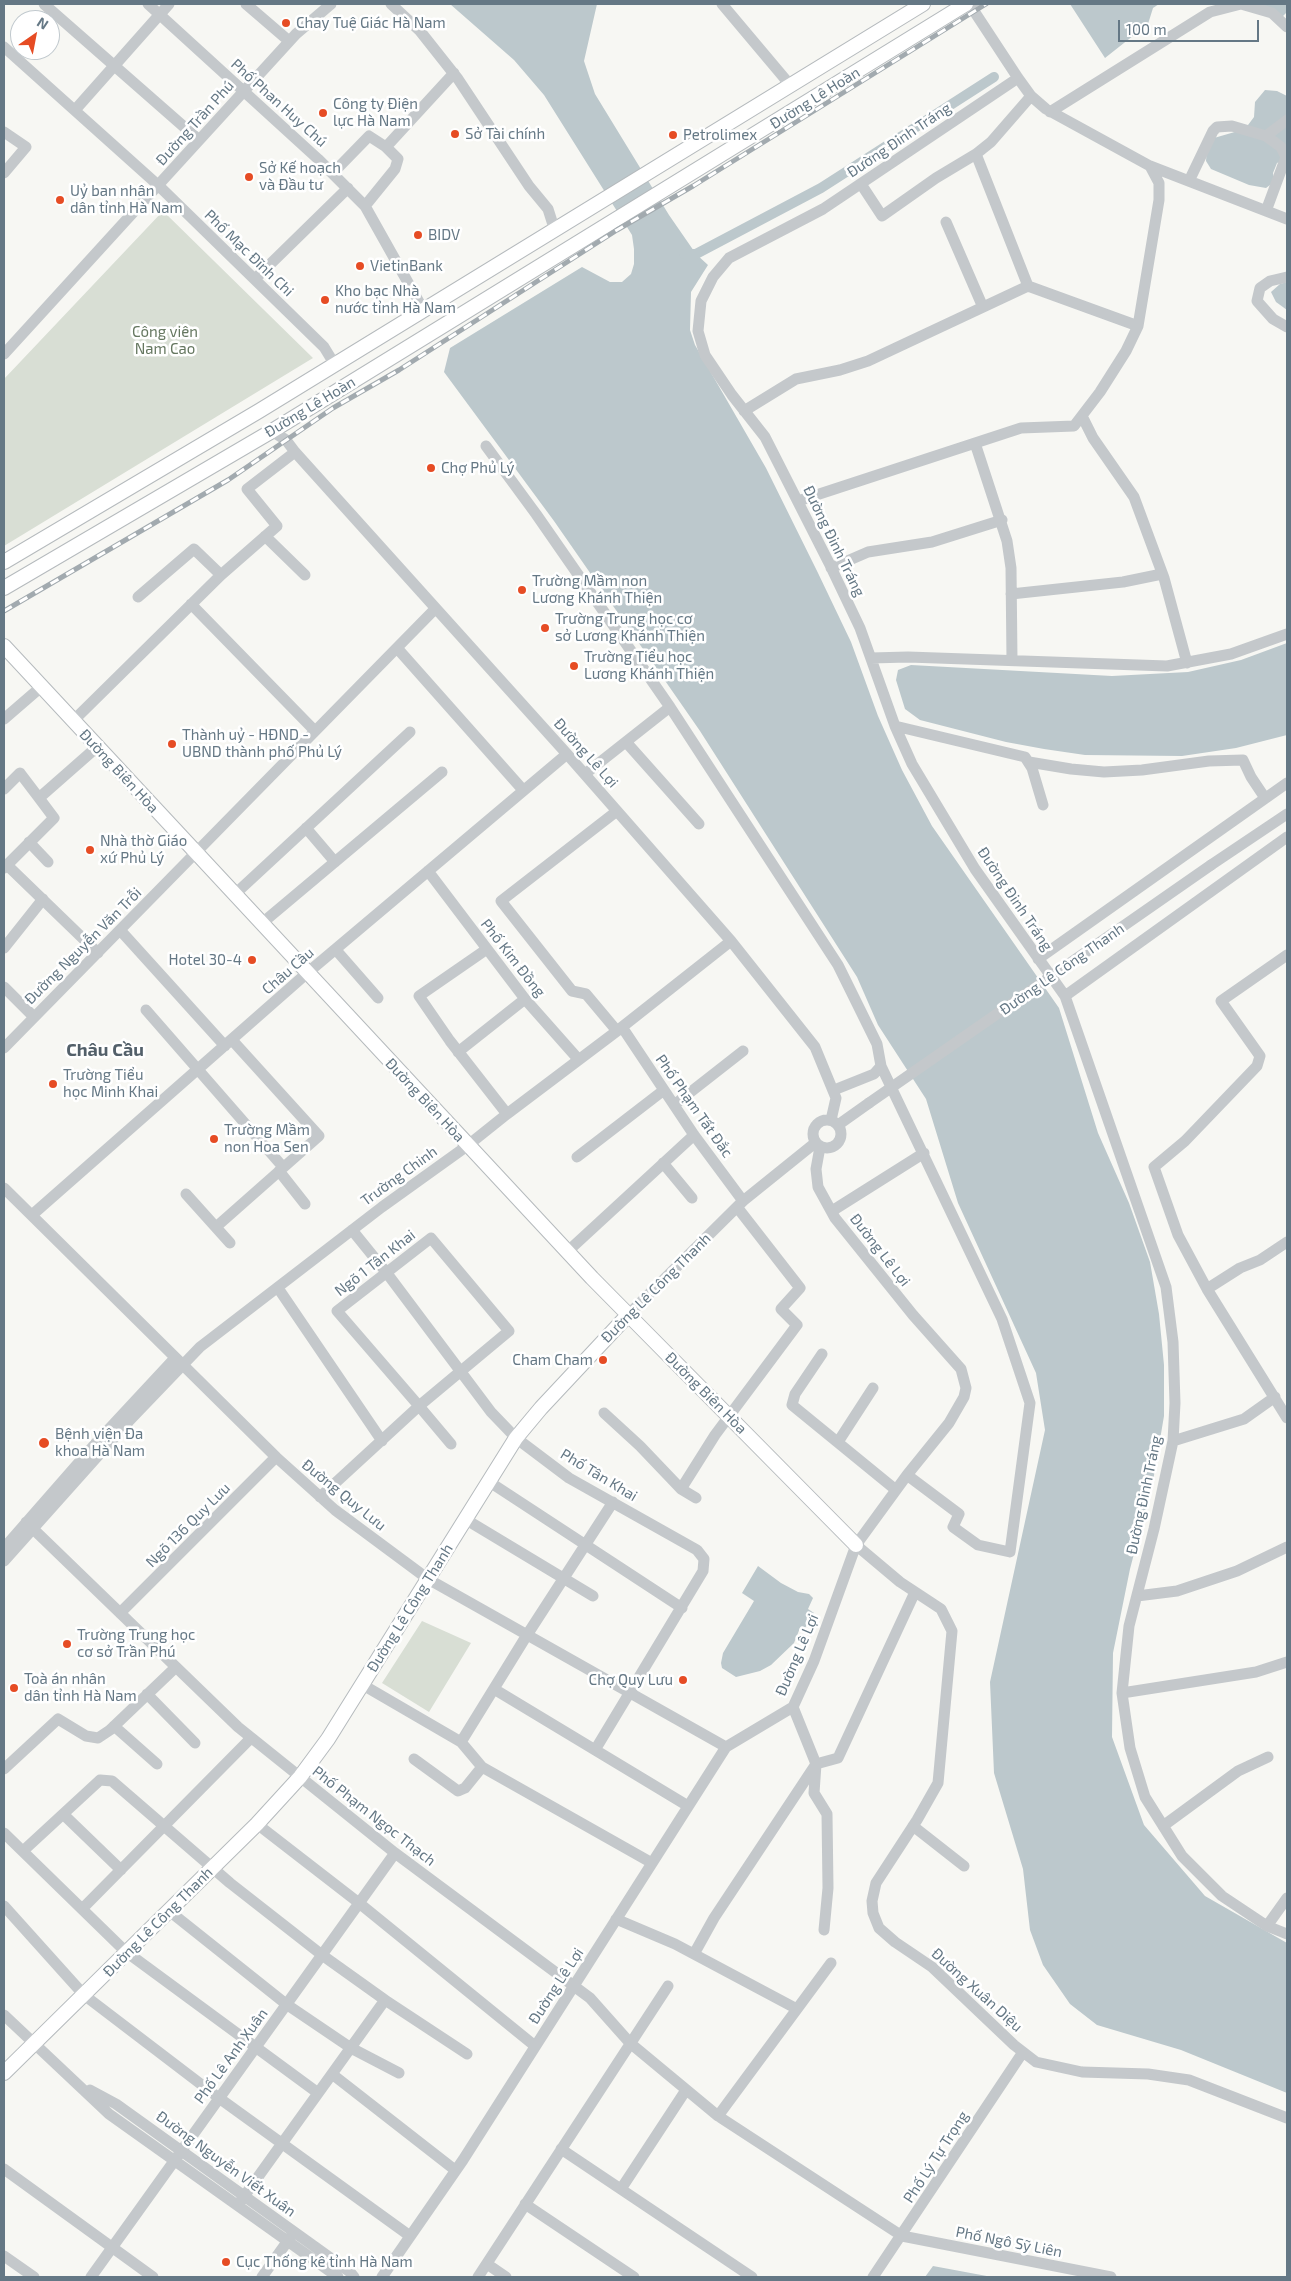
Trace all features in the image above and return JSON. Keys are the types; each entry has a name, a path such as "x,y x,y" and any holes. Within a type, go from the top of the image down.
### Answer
{"main road":[{"name":"Đường Lê Hoàn","path":"4,562 424,311 923,4"},
{"name":"Đường Lê Hoàn","path":"4,588 272,430 614,222 950,8 966,4"},
{"path":"554,231 566,251"},
{"path":"259,411 272,430"},
{"name":"Đường Biên Hòa","path":"4,646 467,1146 628,1315 856,1545"},
{"name":"Đường Lê Công Thanh","path":"4,2073 168,1910 258,1824 300,1777 328,1739 363,1685 516,1438 541,1408 628,1315"}],"street":[{"path":"44,4 199,140"},
{"name":"Phố Phan Huy Chú","path":"148,4 333,173 365,206 424,311"},
{"path":"75,110 169,4"},
{"path":"246,4 289,41"},
{"name":"Đường Trần Phú","path":"4,354 159,186 289,41 331,4"},
{"path":"391,4 420,31 454,73 529,186 548,209 554,231"},
{"path":"722,4 791,86"},
{"path":"976,4 974,11 1018,78 1031,96 1050,112 1150,166 1287,218"},
{"path":"1050,112 1210,12 1241,4 1272,13 1287,27"},
{"name":"Phố Mạc Đĩnh Chi","path":"4,47 159,186 324,347 335,365"},
{"path":"386,147 454,73"},
{"name":"Đường Đinh Tráng","path":"1018,78 822,209 729,258 713,277 700,301 698,331 705,355 744,411 766,437 798,501 860,628 895,726 912,764 975,869 1065,996 1166,1288 1173,1342 1175,1403 1172,1441 1154,1529 1129,1626 1122,1693 1130,1748 1145,1797 1182,1856 1222,1896 1267,1926 1287,1934"},
{"path":"861,184 882,216 936,178 976,154 991,142 1031,96"},
{"path":"1266,136 1287,120"},
{"path":"1189,181 1212,131 1218,127 1232,126 1266,136 1281,146 1286,157 1266,211"},
{"path":"4,132 26,148 4,173"},
{"path":"333,173 366,137 372,136 398,159 397,165 365,206"},
{"path":"976,154 1028,286"},
{"path":"798,501 1027,427 1070,428 1082,416 1126,351 1138,326 1159,200 1158,183 1150,166"},
{"path":"255,279 348,188"},
{"path":"946,222 982,305"},
{"path":"1287,277 1270,282 1260,288 1257,301 1273,320 1287,326"},
{"path":"744,411 796,379 840,370 868,361 982,305 1028,286 1138,326"},
{"path":"1082,416 1093,438 1134,497 1162,574 1187,662"},
{"name":"Đường Lê Lợi","path":"272,430 286,440 585,774 731,941 816,1047 834,1090 834,1123"},
{"path":"976,443 1002,520 1011,568 1012,660"},
{"path":"486,446 536,514 670,707 838,965 877,1044 881,1066 1002,1319 1030,1403 1010,1552 978,1545 953,1527 959,1514 907,1475"},
{"path":"73,721 221,575 277,526 247,489 295,452"},
{"path":"831,568 868,552 932,542 1002,520"},
{"path":"265,536 306,575"},
{"path":"138,597 194,549 221,575"},
{"path":"1011,594 1123,582 1162,574"},
{"path":"191,604 315,731"},
{"name":"Đường Nguyễn Văn Trỗi","path":"4,1048 435,608"},
{"path":"871,658 908,656 1167,666 1231,654 1287,634"},
{"path":"397,648 524,790"},
{"path":"4,719 41,687"},
{"path":"585,774 670,707"},
{"path":"895,726 1018,754 1030,762 1071,769 1104,772 1142,770 1210,761 1244,760 1251,777 1265,798"},
{"path":"234,894 410,732"},
{"path":"626,742 699,824"},
{"path":"39,798 97,747"},
{"name":"Châu Cầu","path":"32,1214 306,974 567,754"},
{"path":"1030,762 1043,805"},
{"path":"261,924 442,772"},
{"path":"4,789 20,773 54,818 5,866 43,899 98,953"},
{"path":"1038,960 1287,783"},
{"name":"Phố Phạm Tất Đắc","path":"617,811 501,901 572,991 586,994 620,1029 800,1288 781,1309 797,1325 730,1417"},
{"name":"Đường Lê Công Thanh","path":"834,1123 870,1103 1287,814"},
{"path":"306,828 335,862"},
{"path":"1065,996 1287,837"},
{"path":"30,842 48,862"},
{"name":"Phố Kim Đồng","path":"428,871 525,1000 579,1060"},
{"path":"4,948 43,899"},
{"path":"120,930 319,1136 216,1227"},
{"name":"Trường Chinh","path":"5,1553 80,1468 179,1362 352,1230 467,1146 731,941"},
{"path":"487,949 419,996 458,1052 507,1114"},
{"path":"336,950 378,998"},
{"path":"1287,955 1220,1001 1260,1056 1257,1066 1185,1141 1154,1167 1178,1235 1207,1289 1287,1415"},
{"path":"4,987 34,1017"},
{"path":"458,1052 525,1000"},
{"path":"146,1010 281,1169 305,1204"},
{"path":"674,1105 744,1051"},
{"path":"834,1090 874,1074 881,1066"},
{"path":"577,1157 664,1090"},
{"path":"822,1121 834,1123 841,1134 838,1144 829,1148 818,1145 812,1135 815,1126 822,1121"},
{"path":"568,1252 694,1135"},
{"name":"Đường Lê Lợi","path":"382,2277 455,2170 574,1987 726,1747 793,1707 814,1661 856,1545 958,1409 964,1396 964,1379 961,1369 912,1315 832,1211 818,1187 816,1169 818,1145"},
{"name":"Đường Lê Công Thanh","path":"628,1315 740,1204 818,1145"},
{"path":"832,1211 924,1153"},
{"path":"663,1163 692,1198"},
{"name":"Đường Quy Lưu","path":"4,1188 276,1457 320,1497 428,1580 726,1747"},
{"path":"186,1194 230,1243"},
{"name":"Phố Tân Khai","path":"352,1230 386,1272 491,1412 516,1438 569,1478 697,1550 704,1559 703,1571 682,1608 595,1750"},
{"name":"Ngõ 1 Tân Khai","path":"419,1406 337,1311 431,1238 509,1331 460,1372"},
{"path":"1207,1289 1240,1268 1260,1260 1287,1242"},
{"path":"278,1288 382,1441"},
{"path":"822,1354 795,1394 792,1405 896,1490"},
{"path":"320,1497 419,1406 460,1372"},
{"path":"838,1442 873,1388"},
{"path":"1172,1441 1244,1419 1275,1397"},
{"path":"419,1406 451,1444"},
{"path":"604,1414 640,1446 681,1489 696,1498"},
{"path":"681,1489 715,1435 730,1417"},
{"name":"Ngõ 136 Quy Lưu","path":"120,1614 276,1457"},
{"path":"488,1481 682,1608"},
{"path":"461,1742 613,1502"},
{"path":"465,1519 593,1596"},
{"name":"Phố Phạm Ngọc Thạch","path":"29,1525 251,1738 395,1852 590,1998 630,2043 718,2116 902,2236"},
{"name":"Đường Xuân Diệu","path":"856,1545 915,1592 941,1609 952,1631 938,1783 914,1826 876,1883 872,1901 875,1920 884,1934 932,1967 1036,2062 1082,2072 1148,2074 1188,2080 1287,2118"},
{"path":"1137,1596 1186,1588 1237,1571 1287,1547"},
{"path":"694,1954 714,1918 816,1764 838,1758 915,1592"},
{"path":"1122,1693 1256,1672 1287,1662"},
{"path":"4,1769 58,1719 86,1736 98,1738 114,1726 176,1667"},
{"path":"363,1685 461,1742 482,1767 652,1863"},
{"path":"494,1689 688,1806"},
{"path":"147,1694 195,1743"},
{"path":"793,1707 816,1764 814,1793 827,1814 828,1888 824,1930"},
{"path":"114,1726 157,1764"},
{"path":"82,1909 251,1738"},
{"path":"1163,1826 1238,1771 1268,1757"},
{"path":"414,1760 458,1791 465,1788 482,1767"},
{"path":"23,1851 100,1780 112,1781 214,1868 322,1955 385,2000 467,2054"},
{"path":"63,1814 121,1870"},
{"path":"258,1824 359,1903 535,2046"},
{"path":"914,1826 964,1866"},
{"path":"4,1833 126,1952 318,2093"},
{"name":"Phố Lê Anh Xuân","path":"91,2277 395,1852"},
{"path":"1267,1926 1287,1898"},
{"path":"4,1906 84,1995 219,2098 410,2236"},
{"path":"168,1910 286,2004 351,2048 399,2073"},
{"path":"616,1919 694,1954 797,2009"},
{"path":"718,2116 831,1963"},
{"path":"478,2277 668,1986"},
{"path":"241,2201 385,2000"},
{"name":"Đường Nguyễn Viết Xuân","path":"4,2015 109,2114 178,2156 291,2236 350,2272 354,2277"},
{"name":"Phố Lý Tự Trọng","path":"873,2277 1023,2052"},
{"path":"332,2074 455,2170"},
{"path":"620,2189 686,2090"},
{"path":"561,2149 752,2277"},
{"path":"4,2170 153,2277"},
{"path":"525,2204 634,2277"},
{"path":"262,2277 291,2236"},
{"name":"Đường Nguyễn Viết Xuân","path":"291,2236 338,2277"},
{"name":"Phố Ngô Sỹ Liên","path":"902,2236 1111,2277"},
{"path":"4,2256 34,2277"},
{"path":"486,2264 506,2277"}],"green space":[{"name":"Công viên Nam Cao","path":"163,211 313,358 4,546 4,379"},
{"path":"422,1621 471,1643 429,1712 382,1683"}],"shaded area":[{"path":"450,4 597,4 584,61 595,94 669,215 696,254 708,265 691,292 690,330 695,345 766,468 818,573 851,642 878,716 902,770 932,826 1059,1008 1098,1133 1129,1203 1150,1262 1159,1314 1164,1365 1164,1416 1153,1481 1130,1569 1113,1653 1112,1737 1144,1825 1205,1896 1287,1943 1287,2093 1181,2050 1097,2025 1070,2004 1043,1965 1030,1930 1023,1869 994,1773 990,1682 1045,1430 1036,1373 958,1203 926,1099 878,1025 857,977 700,731 554,521 444,372 450,348 582,267 610,282 622,282 631,274 634,264 632,235 544,95 514,60"},
{"path":"1070,4 1159,4 1153,8 1148,24 1105,58"},
{"path":"1245,4 1287,4 1287,12 1278,21"},
{"path":"1265,90 1277,91 1287,96 1287,159 1277,163 1273,173 1274,182 1266,188 1249,185 1211,169 1206,161 1207,148 1214,138 1245,129 1254,117 1255,102"},
{"path":"1287,282 1287,310 1276,302 1271,292 1280,284"},
{"path":"1287,643 1287,735 1236,748 1182,756 1085,755 1006,742 920,720 905,709 896,680 898,670 911,665 1112,676 1188,672 1241,660"},
{"path":"758,1566 781,1583 798,1592 809,1594 813,1598 808,1609 814,1613 805,1628 800,1628 794,1643 771,1665 760,1671 736,1677 722,1668 721,1663 723,1653 754,1601 742,1593"},
{"path":"933,2266 992,2277 925,2277"}],"waterway":[{"path":"684,254 696,254 821,188 994,77"}],"railway":[{"path":"4,611 228,480 333,408 399,370 617,230 693,186 986,4"}],"place":[{"name":"Chay Tuệ Giác Hà Nam","path":"286,23"},
{"name":"Công ty Điện lực Hà Nam","path":"323,113"},
{"name":"Sở Tài chính","path":"455,134"},
{"name":"Petrolimex","path":"673,135"},
{"name":"Sở Kế hoạch và Đầu tư","path":"249,177"},
{"name":"Uỷ ban nhân dân tỉnh Hà Nam","path":"60,200"},
{"name":"BIDV","path":"418,235"},
{"name":"VietinBank","path":"360,266"},
{"name":"Kho bạc Nhà nước tỉnh Hà Nam","path":"325,300"},
{"name":"Chợ Phủ Lý","path":"431,468"},
{"name":"Trường Mầm non Lương Khánh Thiện","path":"522,590"},
{"name":"Trường Trung học cơ sở Lương Khánh Thiện","path":"545,628"},
{"name":"Trường Tiểu học Lương Khánh Thiện","path":"574,666"},
{"name":"Thành uỷ - HĐND - UBND thành phố Phủ Lý","path":"172,744"},
{"name":"Nhà thờ Giáo xứ Phủ Lý","path":"90,850"},
{"name":"Hotel 30-4","path":"252,960"},
{"name":"Trường Tiểu học Minh Khai","path":"53,1084"},
{"name":"Trường Mầm non Hoa Sen","path":"214,1139"},
{"name":"Cham Cham","path":"603,1360"},
{"name":"Bệnh viện Đa khoa Hà Nam","path":"44,1443"},
{"name":"Trường Trung học cơ sở Trần Phú","path":"67,1644"},
{"name":"Chợ Quy Lưu","path":"683,1680"},
{"name":"Toà án nhân dân tỉnh Hà Nam","path":"14,1688"},
{"name":"Cục Thống kê tỉnh Hà Nam","path":"226,2262"}],"district":[{"name":"Châu Cầu","path":"105,1050"}]}
